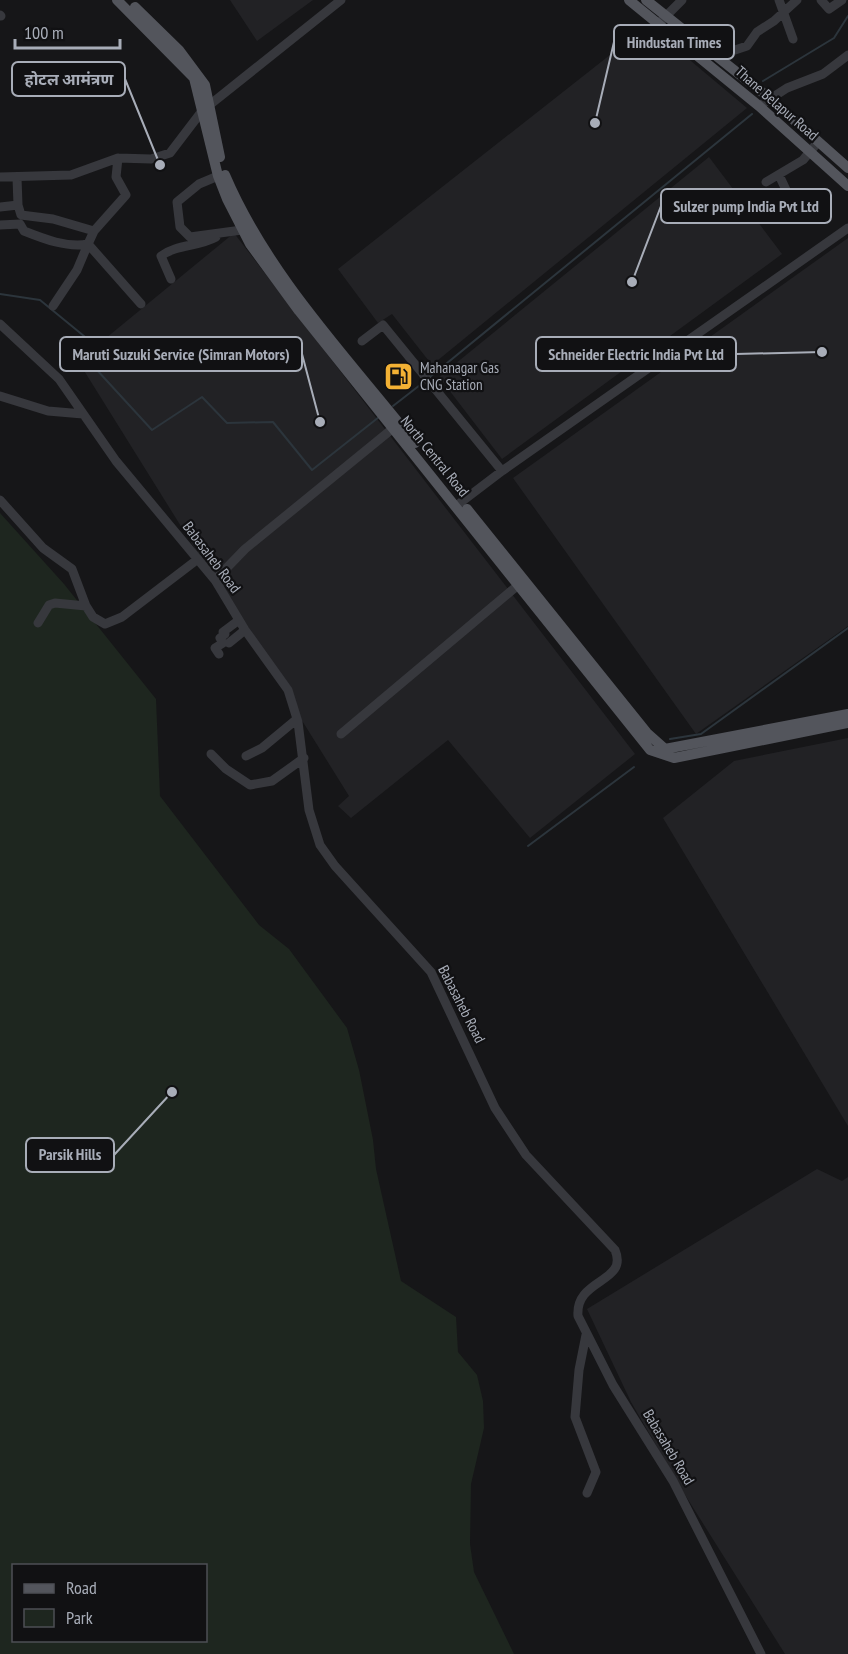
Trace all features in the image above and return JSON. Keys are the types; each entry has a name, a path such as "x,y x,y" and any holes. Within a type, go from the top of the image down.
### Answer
{"main road":[{"name":"North Central Road","path":"117,0 187,69 198,87 222,166 239,208 265,252 393,424 522,582 640,740 650,750 663,752"},
{"name":"North Central Road","path":"127,0 194,67 205,85 206,108 218,176 242,230 299,311 393,424"},
{"name":"Thane Belapur Road","path":"628,0 717,56 848,168"},
{"name":"Thane Belapur Road","path":"646,0 662,20 848,186"},
{"path":"663,752 848,714"},
{"path":"663,752 674,758 848,723"}],"street":[{"path":"0,177 71,175 118,159 151,159 170,153 206,108 341,0"},
{"path":"662,20 682,0"},
{"path":"779,0 793,39"},
{"path":"717,56 747,46 757,32 784,14 797,0"},
{"path":"821,0 829,9 842,0"},
{"path":"759,106 768,98 823,74 848,55"},
{"path":"766,182 793,168 818,142"},
{"path":"53,306 77,270 94,231 126,195 116,177 118,159"},
{"path":"779,175 787,192"},
{"path":"218,176 182,196 177,202 180,227 190,237 218,236 242,230"},
{"path":"17,178 24,231 67,245 88,244"},
{"path":"0,207 20,214 53,219 94,231"},
{"path":"0,225 20,214"},
{"path":"459,504 502,471 848,228"},
{"path":"171,279 161,256 172,249 207,242 218,236"},
{"path":"88,244 141,304"},
{"name":"Babasaheb Road","path":"0,324 59,379 116,460 215,580 245,630 288,690 297,718 309,810 320,845 335,866 431,972 495,1108 526,1155 615,1250 619,1258 617,1267 610,1276 589,1287 577,1304 578,1316 613,1386 673,1481 761,1654"},
{"path":"362,341 383,325 502,471"},
{"path":"0,396 48,411 83,414"},
{"path":"215,580 245,549 393,424"},
{"path":"0,500 43,548 72,568 86,606 93,617 105,624 130,611 198,559"},
{"path":"341,734 522,582"},
{"path":"38,623 49,605 55,603 86,606"},
{"path":"219,654 215,648 223,643 220,638 225,634 223,632 239,620"},
{"path":"229,643 245,630"},
{"path":"246,756 262,748 297,718"},
{"path":"211,754 226,769 250,785 272,781 304,758"},
{"path":"586,1335 579,1370 574,1417 596,1472 587,1493"}],"shaded area":[{"path":"230,0 313,0 257,41"},
{"path":"648,25 747,108 432,365 392,314 378,323 338,269"},
{"path":"709,157 782,254 502,459 439,377"},
{"path":"234,233 635,754 530,838 448,740 351,818 338,806 349,796 78,361"},
{"path":"848,238 848,626 696,734 513,478"},
{"path":"848,738 848,1126 663,818 734,761"},
{"path":"817,1169 842,1181 848,1177 848,1654 785,1654 682,1490 631,1402 587,1309"}],"green space":[{"path":"0,513 64,584 156,699 160,796 259,925 289,949 347,1028 359,1070 373,1140 376,1169 401,1281 456,1317 458,1352 477,1375 483,1401 484,1428 471,1484 470,1544 474,1572 514,1654 0,1654"}],"waterway":[{"path":"763,81 834,38 848,16"},
{"path":"430,377 752,114"},
{"path":"0,294 40,300 90,341 96,369 152,430 202,397 227,423 273,422 312,470 379,417"},
{"path":"393,406 420,385"},
{"path":"670,739 701,734 848,628"},
{"path":"528,846 634,767"}],"place":[{"name":"Hindustan Times","path":"595,123"},
{"name":"होटल आमंत्रण","path":"160,165"},
{"name":"Sulzer pump India Pvt Ltd","path":"632,282"},
{"name":"Schneider Electric India Pvt Ltd","path":"822,352"},
{"name":"Mahanagar Gas CNG Station","path":"399,376"},
{"name":"Maruti Suzuki Service (Simran Motors)","path":"320,422"},
{"name":"Parsik Hills","path":"172,1092"}]}
